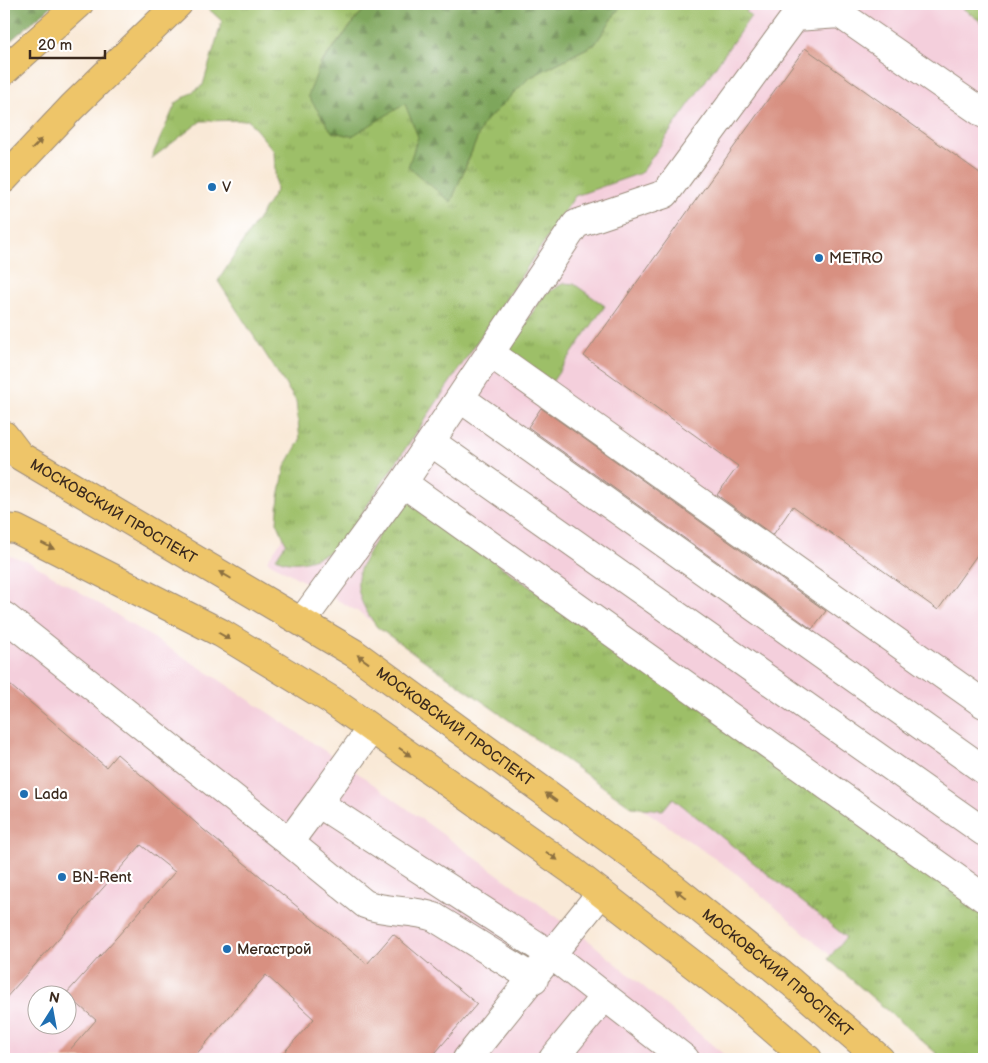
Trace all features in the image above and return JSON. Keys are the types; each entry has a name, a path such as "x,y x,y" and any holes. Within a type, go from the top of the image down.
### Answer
{"main road":[{"path":"4,71 80,4"},
{"path":"4,179 72,108 178,4"},
{"name":"МОСКОВСКИЙ ПРОСПЕКТ","path":"4,435 20,456 354,653 653,871 791,982 880,1059"},
{"path":"4,528 16,529 221,633 331,700 602,893 743,1003 808,1059"}],"lane":[{"path":"302,621 403,483 576,224 665,194 795,17 840,14 984,114"},
{"path":"490,353 984,704"},
{"path":"460,398 984,770"},
{"path":"431,442 984,832"},
{"path":"403,483 984,898"},
{"path":"4,616 366,904 378,909 418,912 434,917 534,979"},
{"path":"288,842 371,729"},
{"path":"318,803 553,956 685,1059"},
{"path":"467,1059 553,956 602,893"},
{"path":"553,1059 606,996"}],"shaded area":[{"path":"655,4 961,4 984,21 984,1059 949,1059 737,874 357,611 267,561"},
{"path":"4,554 28,561 90,598 215,677 362,776 587,939 729,1059 4,1059"}],"green space":[{"path":"4,4 54,4 4,46"},
{"path":"203,4 372,4 365,8 320,64 405,104 451,202 483,124 529,78 595,44 622,4 751,4 746,12 751,16 641,173 575,196 340,546 317,558 300,562 284,561 276,558 286,543 277,522 279,497 285,467 300,440 296,401 218,281 276,191 274,151 248,120 201,121 151,159 176,103 203,85 222,21"},
{"path":"372,4 622,4 595,44 529,78 483,124 451,202 408,167 418,137 405,104 352,136 332,132 308,96 320,65 365,8"},
{"path":"957,4 984,4 984,24"},
{"path":"564,283 574,284 605,306 552,382 507,350 545,294"},
{"path":"404,498 984,907 984,1059 943,1059 828,959 846,937 673,798 663,810 632,807 377,627 360,598 358,578 370,549"}],"building":[{"name":"METRO","path":"805,48 984,176 984,545 938,610 793,506 773,535 717,495 738,466 584,356"},
{"path":"541,408 826,611 812,629 528,427"},
{"name":"Мегастрой","path":"4,680 106,767 117,754 204,830 367,964 393,934 477,1004 430,1059 278,1059 314,1019 266,975 192,1059 62,1059 96,1020 78,1004 78,986 73,986 175,872 141,845 4,1000"}],"place":[{"name":"V","path":"212,187"},
{"name":"METRO","path":"819,258"},
{"name":"Lada","path":"24,794"},
{"name":"BN-Rent","path":"62,877"},
{"name":"Мегастрой","path":"227,949"}]}
